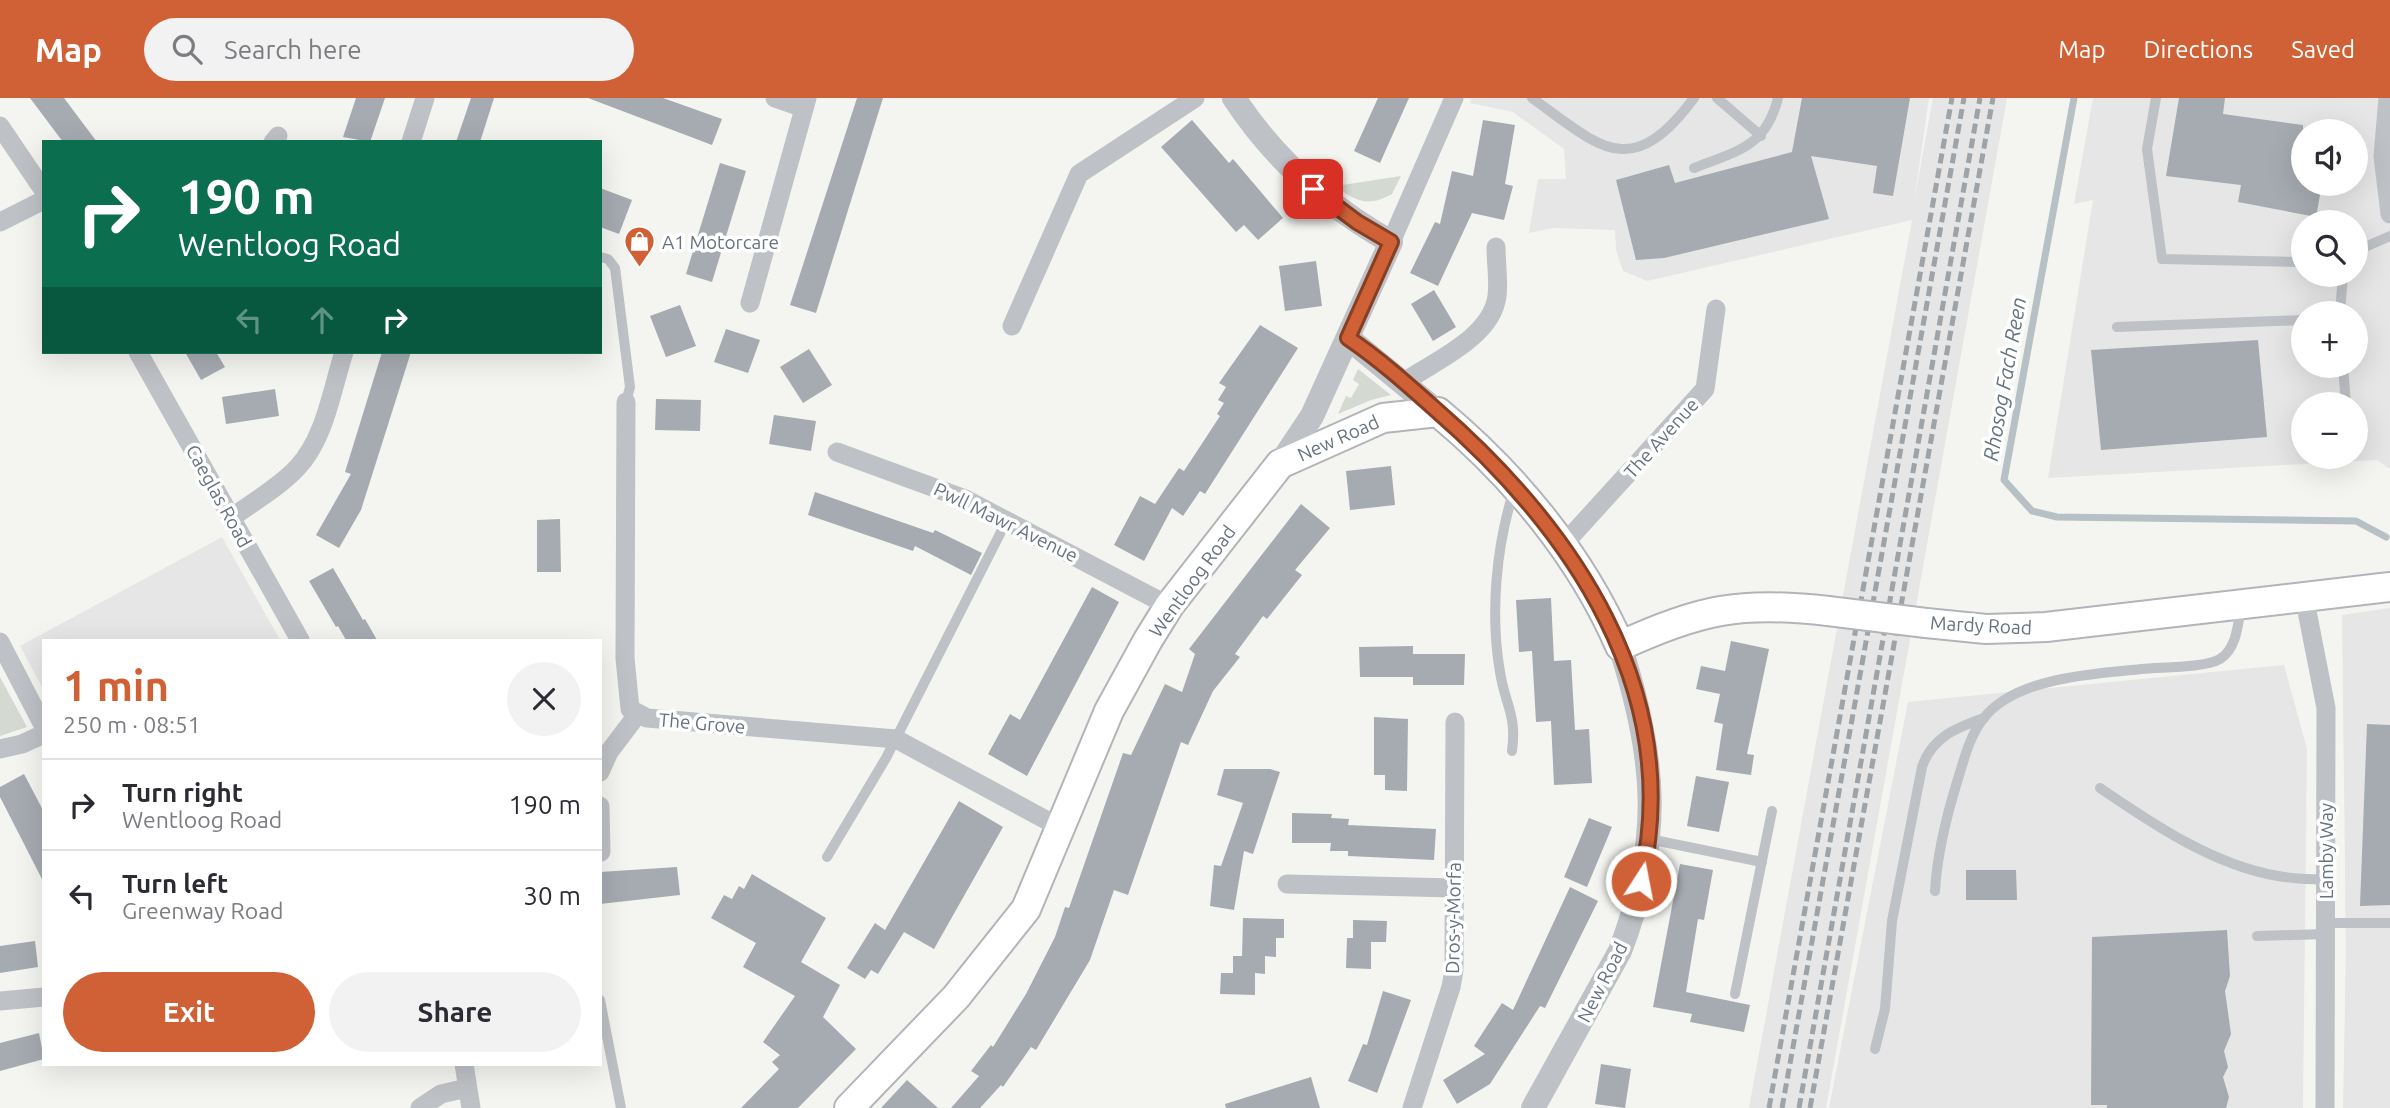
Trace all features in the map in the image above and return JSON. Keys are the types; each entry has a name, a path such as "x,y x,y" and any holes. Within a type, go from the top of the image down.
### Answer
{"main road":[{"name":"New Road","path":"1280,464 1383,418 1438,412 1482,451 1515,486 1562,546 1600,603 1620,646"},
{"name":"Wentloog Road","path":"849,1108 956,997 1008,935 1040,880 1109,711 1169,606 1280,464"},
{"name":"Mardy Road","path":"1620,646 1674,623 1724,609 1780,606 1926,623 2014,629 2241,606 2390,587"}],"street":[{"path":"412,140 425,98"},
{"path":"750,303 806,103 775,98"},
{"path":"1012,326 1079,174 1195,98"},
{"path":"1234,98 1280,158 1306,182 1348,216 1391,242"},
{"name":"Wentloog Road","path":"1280,464 1312,416 1454,98"},
{"path":"2388,98 2383,156 2390,214"},
{"path":"0,126 42,188"},
{"path":"0,222 42,201"},
{"path":"1404,382 1475,334 1490,317 1497,297 1496,247"},
{"name":"The Avenue","path":"1562,546 1705,389 1716,309"},
{"name":"New Road","path":"1348,338 1438,412"},
{"name":"Caeglas Road","path":"139,354 299,639"},
{"path":"231,518 299,466 312,447 321,425 343,354"},
{"name":"The Grove","path":"626,402 625,658 626,700 630,709 637,715 648,718 897,739 1061,828"},
{"name":"Pwll Mawr Avenue","path":"837,452 932,485 1007,520 1169,606"},
{"name":"Lamby Way","path":"2304,596 2326,708 2325,1108"},
{"path":"0,642 42,723"},
{"name":"New Road","path":"1533,1108 1619,951 1638,898 1649,839 1651,802 1647,745 1637,700 1620,646"},
{"path":"602,768 609,752 637,715"},
{"name":"Dros-y-Morfa","path":"1412,1108 1451,987 1455,722"},
{"path":"0,749 22,744 42,735"},
{"path":"1287,884 1454,888"},
{"path":"0,1001 42,998"},
{"path":"464,1066 471,1108"},
{"path":"421,1108 440,1094 467,1088"}],"lane":[{"path":"1532,98 1594,142 1622,152 1647,144 1672,123 1694,98"},
{"path":"1717,98 1761,136"},
{"path":"1695,168 1747,147 1761,136 1773,119 1779,98"},
{"path":"2156,98 2147,149 2162,259 2291,262"},
{"path":"2368,246 2390,236"},
{"path":"602,258 615,268 631,387 626,402"},
{"path":"2117,327 2291,320"},
{"path":"1512,751 1514,717 1500,673 1496,611 1503,523 1515,486"},
{"path":"827,857 897,739 1007,520"},
{"path":"1875,1049 1885,1009 1892,921 1926,756 1947,733 1984,718 2009,697 2070,678 2212,663 2232,647 2241,606"},
{"path":"1935,891 1942,836 1950,803 1971,740 1984,718"},
{"path":"2100,788 2142,816 2220,858 2278,876 2326,880"},
{"path":"1735,993 1772,811"},
{"path":"1649,839 1762,862"},
{"path":"2257,936 2390,923"},
{"path":"602,1010 621,1108"}],"shaded area":[{"path":"1472,98 1929,98 1914,202 1933,98 2007,98 1826,1108 1749,1108 1912,220 1647,281 1623,271 1616,250 1615,230 1553,228 1529,233 1538,179 1566,179 1564,149 1513,112 1470,103"},
{"path":"2093,98 2390,98 2390,469 2377,460 2368,460 2368,392 2291,392 2291,465 2048,478 2093,200 2074,204"},
{"path":"1401,176 1392,194 1376,200 1356,199 1336,186"},
{"path":"1358,369 1391,395 1338,414 1346,396 1351,398 1359,384 1353,380"},
{"path":"222,537 279,639 42,639 42,687 20,646"},
{"path":"2390,608 2390,1108 2343,1108 2346,950 2342,615"},
{"path":"2284,665 2307,749 2303,1108 1829,1108 1908,702"},
{"path":"0,677 27,727 0,736"}],"building":[{"path":"30,98 64,98 96,140 62,140"},
{"path":"356,98 385,98 371,140 343,137"},
{"path":"471,98 494,98 481,140 457,140"},
{"path":"588,98 663,98 722,119 712,145"},
{"path":"857,98 883,98 816,313 790,305"},
{"path":"1378,98 1409,98 1380,163 1354,151"},
{"path":"1802,98 1910,98 1893,196 1873,193 1877,166 1811,156 1829,219 1664,258 1636,260 1616,180 1669,165 1675,183 1792,152"},
{"path":"2179,98 2225,98 2223,114 2291,123 2291,196 2320,196 2317,210 2291,210 2291,212 2238,202 2241,185 2166,176"},
{"path":"1192,120 1229,163 1233,159 1283,218 1258,240 1244,225 1236,232 1161,147"},
{"path":"1483,120 1515,125 1505,184 1513,186 1504,220 1472,213 1438,286 1410,273 1435,222 1440,224 1452,171 1473,176"},
{"path":"720,163 746,171 712,282 686,274"},
{"path":"602,189 632,200 619,234 602,228"},
{"path":"1316,261 1322,306 1285,311 1279,266"},
{"path":"1434,290 1456,327 1433,341 1411,304"},
{"path":"680,305 696,346 666,357 650,316"},
{"path":"1260,325 1298,348 1205,494 1200,491 1183,516 1172,508 1144,561 1114,545 1140,496 1155,504 1179,468 1184,471 1220,416 1217,414 1224,403 1218,400 1226,387 1219,383"},
{"path":"726,329 760,340 748,373 714,362"},
{"path":"2258,340 2267,437 2101,450 2091,350"},
{"path":"809,349 832,385 803,403 780,367"},
{"path":"186,354 217,354 225,367 201,380"},
{"path":"381,354 410,354 361,510 339,548 316,535 351,474 345,472"},
{"path":"275,389 279,416 226,424 222,397"},
{"path":"656,399 701,400 700,431 655,430"},
{"path":"774,415 816,421 811,451 769,444"},
{"path":"1391,466 1395,505 1350,510 1346,471"},
{"path":"815,492 933,533 935,530 982,553 971,575 915,546 913,551 808,515"},
{"path":"1301,504 1330,528 1295,570 1302,575 1267,619 1263,616 1235,654 1240,657 1213,691 1188,745 1181,742 1128,895 1114,890 1090,960 1036,1050 1031,1047 1003,1087 1001,1085 980,1108 951,1108 979,1076 971,1071 991,1045 993,1047 1026,994 1055,937 1065,907 1069,908 1123,753 1131,755 1165,684 1182,692 1195,654 1189,649"},
{"path":"560,519 561,572 537,572 537,520"},
{"path":"333,568 376,639 345,639 309,581"},
{"path":"1092,587 1119,602 1027,776 988,754 1010,714 1020,720"},
{"path":"1551,598 1554,661 1571,660 1575,730 1589,729 1592,783 1554,785 1551,721 1536,722 1532,651 1519,652 1516,600"},
{"path":"1731,641 1769,649 1747,754 1754,755 1751,775 1716,770 1723,724 1714,722 1720,694 1696,689 1701,666 1725,671"},
{"path":"1413,646 1413,654 1465,654 1464,685 1413,685 1413,677 1360,677 1359,647"},
{"path":"1374,717 1408,719 1407,791 1385,790 1385,775 1374,775"},
{"path":"2367,724 2390,725 2390,905 2360,906"},
{"path":"1224,769 1270,769 1280,772 1253,854 1244,851 1234,910 1210,906 1214,865 1221,866 1243,803 1217,795"},
{"path":"24,774 42,808 42,879 0,797 0,787"},
{"path":"1696,776 1729,782 1719,832 1687,826"},
{"path":"959,801 1003,827 934,949 904,932 878,974 871,970 865,979 847,968 875,923 885,930"},
{"path":"1292,813 1332,814 1331,818 1349,819 1348,825 1436,829 1434,860 1348,856 1348,851 1330,851 1331,843 1292,843"},
{"path":"1589,818 1612,827 1587,887 1564,877"},
{"path":"1680,864 1713,870 1704,920 1698,919 1686,992 1750,1005 1744,1032 1690,1022 1692,1014 1653,1007"},
{"path":"677,867 680,895 602,904 602,872"},
{"path":"1966,870 2016,870 2017,900 1966,900"},
{"path":"752,874 826,918 801,962 840,985 823,1017 856,1049 798,1108 741,1108 779,1069 772,1062 780,1055 763,1042 795,996 743,967 756,943 711,918 724,895 732,899 739,886 744,889"},
{"path":"1570,887 1598,901 1545,1008 1540,1006 1490,1084 1457,1104 1443,1080 1485,1054 1474,1046 1502,1003 1513,1010"},
{"path":"1243,918 1284,919 1284,938 1276,938 1276,957 1265,956 1265,974 1255,973 1255,995 1220,994 1221,973 1233,973 1233,956 1242,956"},
{"path":"1353,920 1387,921 1386,942 1371,942 1371,969 1346,968 1347,938 1353,938"},
{"path":"2227,930 2230,976 2225,991 2231,1034 2224,1051 2228,1067 2223,1077 2229,1097 2226,1108 2107,1108 2107,1105 2091,1105 2092,937"},
{"path":"35,941 38,967 0,973 0,946"},
{"path":"1383,991 1411,1000 1377,1093 1348,1081 1363,1044 1367,1045"},
{"path":"39,1033 42,1060 0,1071 0,1043"},
{"path":"1601,1064 1631,1069 1625,1108 1595,1104"},
{"path":"1311,1077 1320,1108 1226,1108 1225,1104"},
{"path":"907,1080 938,1108 881,1108"}],"waterway":[{"name":"Rhosog Fach Reen","path":"2074,98 2004,480 2032,511 2057,517 2356,521 2386,537"}],"railway":[{"path":"1769,1108 1952,98"},
{"path":"1782,1108 1964,98"},
{"path":"1799,1108 1980,98"},
{"path":"1810,1108 1993,98"}],"place":[{"name":"A1 Motorcare","path":"639,269"}],"route":[{"path":"1313,189 1357,222 1391,242 1348,338 1460,429 1515,486 1584,577 1610,623 1637,700 1647,745 1651,802 1649,839 1641,881"}]}
